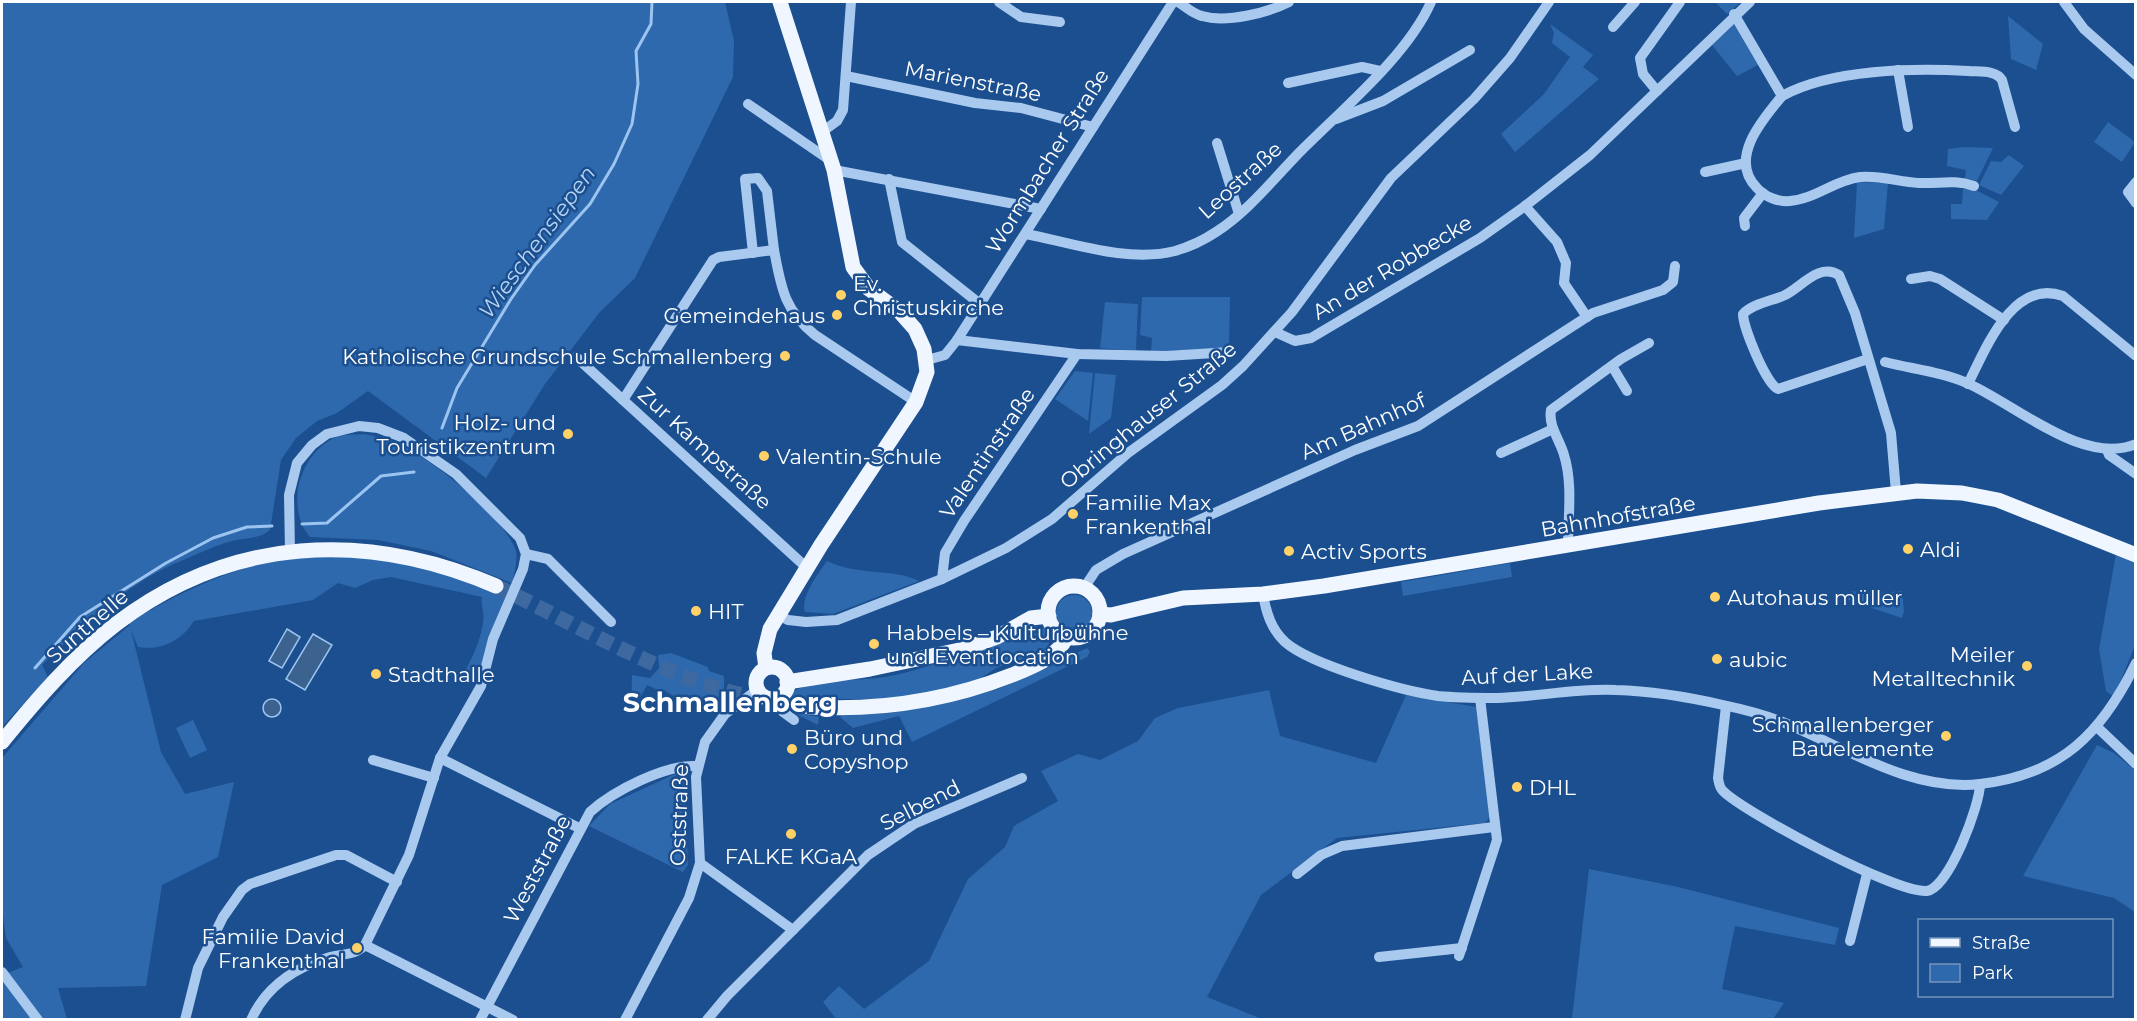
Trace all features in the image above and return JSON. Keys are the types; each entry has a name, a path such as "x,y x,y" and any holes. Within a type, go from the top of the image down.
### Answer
{"main road":[{"path":"780,2 832,165 849,253 857,275 869,289 908,319 921,339 927,360 926,384 916,402 821,545 778,615 767,638 764,653 766,668 756,679 757,690 764,697 774,699 783,695 788,682"},
{"name":"Bahnhofstraße","path":"1100,614 1111,615 1183,598 1263,594 1896,492 1948,491 1998,500 2136,555"},
{"name":"Sunthelle","path":"2,742 71,664 135,610 198,576 230,565 290,552 345,549 406,556 454,569 496,586"},
{"path":"1074,586 1084,588 1096,599 1100,614 1089,633 1083,636 1067,637 1054,628 1048,615 1051,601 1061,590 1074,586"},
{"path":"788,682 870,669 964,649 997,637 1031,618 1048,615"},
{"path":"809,707 888,706 956,694 1041,662 1060,648 1067,637"},
{"path":"766,668 781,670 788,682"}],"street":[{"path":"822,132 841,115 851,2"},
{"path":"999,2 1021,16 1060,22"},
{"name":"Wormbacher Straße","path":"927,360 945,354 957,340 1173,2"},
{"path":"1178,2 1197,14 1211,18 1264,10 1289,2"},
{"name":"Leostraße","path":"1026,234 1122,252 1161,253 1191,246 1216,232 1239,214 1380,71 1398,51 1431,2"},
{"name":"Obringhauser Straße","path":"778,615 788,620 830,621 942,579 1006,548 1052,519 1128,453 1234,375 1275,332 1391,178 1486,86 1510,58 1549,2"},
{"path":"1613,27 1635,2"},
{"path":"1657,91 1643,74 1640,58 1680,2"},
{"name":"An der Robbecke","path":"1275,332 1295,341 1311,338 1480,238 1590,155 1749,2"},
{"path":"2064,2 2091,37 2136,75"},
{"path":"1734,15 1782,96"},
{"path":"1333,120 1383,101 1470,50"},
{"path":"1288,83 1362,67 1380,71"},
{"path":"1974,186 1954,181 1918,183 1863,177 1843,181 1795,201 1779,200 1763,193 1749,176 1746,163 1747,151 1752,138 1782,96 1827,82 1898,70 1927,69 1999,75 2015,127"},
{"path":"1898,70 1908,127"},
{"name":"Marienstraße","path":"846,76 975,102 1021,108 1093,127"},
{"path":"748,104 832,165 889,179 1041,209"},
{"path":"1217,143 1239,214"},
{"path":"1705,172 1746,163"},
{"path":"753,254 745,179 758,178 767,191 774,250 784,298 803,324 815,335 916,402"},
{"path":"889,179 902,242 980,304"},
{"path":"2136,182 2128,195 2136,203"},
{"path":"1745,226 1744,218 1763,193"},
{"path":"1525,206 1557,242 1566,263 1564,283 1587,317"},
{"path":"623,400 713,261 719,257 774,250"},
{"name":"Am Bahnhof","path":"1084,588 1096,570 1123,554 1366,445 1418,426 1587,317 1663,290 1673,282 1675,266"},
{"path":"1868,359 1847,368 1778,389 1769,382 1752,343 1743,314 1784,296 1804,280 1834,272 1839,275 1845,289 1868,359 1891,433 1896,492"},
{"path":"1911,279 1930,276 1940,279 2004,320"},
{"path":"1968,384 2004,320 2018,303 2028,296 2043,292 2070,300 2136,356"},
{"path":"957,340 1077,354 1166,356 1231,352"},
{"path":"1568,546 1569,498 1565,456 1553,429 1550,414 1555,404 1649,343"},
{"name":"Valentinstraße","path":"942,579 945,553 964,521 1077,354"},
{"name":"Zur Kampstraße","path":"576,357 807,568"},
{"path":"1885,362 1968,384 2076,442 2107,450 2136,444"},
{"path":"1612,366 1628,391"},
{"path":"251,1020 263,998 289,975 321,960 356,952 365,945 409,855 441,758 481,686 493,639 523,569 526,554 520,538 467,483 424,450 386,430 359,426 335,430 312,445 301,458 293,473 289,495 290,552"},
{"path":"1501,453 1553,429"},
{"path":"2107,450 2109,455 2136,474"},
{"path":"526,554 545,557 611,622"},
{"name":"Auf der Lake","path":"1263,594 1268,616 1275,630 1285,642 1307,656 1419,692 1480,698 1615,690 1688,698 1777,720 1924,780 1980,784 2038,769 2076,747 2097,727 2112,708 2136,663"},
{"name":"Oststraße","path":"625,1020 689,897 700,863 697,766 705,742 712,729 733,706 757,690"},
{"path":"1379,957 1460,952 1495,849 1492,783 1480,698"},
{"path":"774,699 783,712 794,720"},
{"path":"1726,706 1718,778 1720,788 1739,802 1867,874 1907,888 1923,891 1935,888 1945,876 1968,830 1980,796 1980,784"},
{"path":"2097,727 2136,764"},
{"path":"441,758 579,828"},
{"path":"373,760 434,778"},
{"name":"Weststraße","path":"480,1020 579,828 590,812 619,792 679,766 697,766"},
{"name":"Selbend","path":"707,1020 864,858 914,824 1022,778"},
{"path":"1297,874 1321,855 1342,846 1494,827"},
{"path":"185,1020 198,968 235,897 250,884 336,855 346,855 397,882"},
{"path":"700,863 793,930"},
{"path":"1850,941 1867,874"},
{"path":"365,945 513,1020"},
{"path":"2,972 38,1020"}],"green space":[{"path":"2,2 725,2 734,41 733,77 635,278 599,313 545,384 486,478 368,391 337,413 317,421 296,438 281,460 270,530 256,537 218,546 176,563 157,572 122,595 42,665 48,677 2,727"},
{"path":"1715,2 1741,2 1727,14"},
{"path":"2008,16 2043,44 2036,70 2011,59"},
{"path":"1550,24 1593,55 1583,67 1599,79 1515,152 1501,134 1544,94 1570,57 1552,43 1554,33"},
{"path":"1734,24 1758,65 1737,76 1712,45"},
{"path":"2108,122 2135,142 2122,162 2094,142"},
{"path":"1993,148 1977,181 1965,178 1966,170 1947,166 1948,149"},
{"path":"2009,155 2024,166 2001,195 1979,185 1991,161 2001,162"},
{"path":"1857,182 1888,183 1884,229 1854,238"},
{"path":"1963,189 1976,190 1999,202 1987,220 1951,219 1951,204 1962,204"},
{"path":"1142,297 1230,297 1229,348 1151,352 1152,338 1140,335"},
{"path":"1105,302 1138,304 1136,351 1100,348"},
{"path":"1075,371 1093,373 1088,421 1055,399"},
{"path":"1095,373 1116,375 1111,418 1089,434"},
{"path":"364,434 387,439 405,447 442,471 481,504 509,537 516,551 512,583 431,551 378,540 310,537 302,524 298,511 297,496 305,467 323,445 336,437"},
{"path":"2116,554 2135,562 2136,643 2114,697 2106,691 2099,649"},
{"path":"383,555 487,587 507,598 480,677 462,676 480,635 483,618 482,597 391,577 373,580 355,588 338,583 313,600 194,621 177,639 163,646 138,647 131,630 161,752 185,794 234,782 218,857 162,885 146,986 58,988 67,1019 2,1020 2,975 23,967 6,938 2,909 2,758 84,663 130,625 129,622 165,602 222,576 262,564 307,557"},
{"path":"827,561 851,569 898,574 919,581 833,614 805,612 807,593"},
{"path":"1510,563 1512,577 1403,596 1401,582"},
{"path":"1852,591 1868,594 1902,591 1904,611 1902,618 1848,600"},
{"path":"1074,595 1087,600 1092,613 1087,626 1074,631 1061,626 1056,613 1061,600"},
{"path":"1034,626 1049,629 1052,637 1043,651 1030,658 999,667 976,681 957,688 915,697 808,699 807,715 819,717 818,725 796,714 786,700 792,693 813,684 877,678 918,669"},
{"path":"1087,648 1090,652 1087,657 912,742 899,716 853,728 841,718 840,714 963,698 998,689"},
{"path":"671,653 708,667 709,671 724,676 724,689 710,709 698,699 688,705 664,690 660,691 647,685 635,708 631,707 632,675 650,678 659,668 658,655"},
{"path":"1269,690 1280,736 1376,763 1406,695 1476,707 1490,817 1485,823 1337,838 1261,895 1207,997 1262,1019 837,1020 823,1002 839,986 864,1009 929,961 968,879 1005,847 1014,826 1058,801 1041,771 1078,754 1100,760 1138,741 1155,718 1178,708"},
{"path":"193,720 207,750 190,758 176,728"},
{"path":"2097,745 2114,753 2135,770 2135,912 2114,898 2023,876"},
{"path":"675,774 681,775 685,781 688,865 683,872 589,826 610,804"},
{"path":"1589,869 1678,887 1839,928 1835,945 1735,926 1722,989 1784,1003 1773,1019 1572,1019"}],"shaded area":[{"path":"287,629 300,637 282,668 269,661"},
{"path":"313,634 332,645 305,690 286,679"},
{"path":"272,699 278,702 281,708 278,714 272,717 266,714 263,708 266,702"}],"waterway":[{"name":"Wieschensiepen","path":"442,428 457,388 511,299 535,265 590,204 614,164 632,124 638,84 636,51 651,24 652,2"},
{"name":"Wieschensiepen","path":"302,524 327,523 381,476 414,472"},
{"name":"Wieschensiepen","path":"35,668 80,617 166,563 213,538 247,527 272,526"}],"tunnel":[{"path":"496,586 683,676 735,693 809,707"}],"place":[{"name":"Ev. Christuskirche","path":"841,295"},
{"name":"Gemeindehaus","path":"837,315"},
{"name":"Katholische Grundschule Schmallenberg","path":"785,356"},
{"name":"Holz- und Touristikzentrum","path":"568,434"},
{"name":"Valentin-Schule","path":"764,456"},
{"name":"Familie Max Frankenthal","path":"1073,514"},
{"name":"Aldi","path":"1908,549"},
{"name":"Activ Sports","path":"1289,551"},
{"name":"Autohaus müller","path":"1715,597"},
{"name":"HIT","path":"696,611"},
{"name":"Habbels – Kulturbühne und Eventlocation","path":"874,644"},
{"name":"aubic","path":"1717,659"},
{"name":"Meiler Metalltechnik","path":"2027,666"},
{"name":"Stadthalle","path":"376,674"},
{"name":"Schmallenberger Bauelemente","path":"1946,736"},
{"name":"Büro und Copyshop","path":"792,749"},
{"name":"DHL","path":"1517,787"},
{"name":"FALKE KGaA","path":"791,834"},
{"name":"Familie David Frankenthal","path":"357,948"}],"district":[{"name":"Schmallenberg","path":"730,702"}]}
